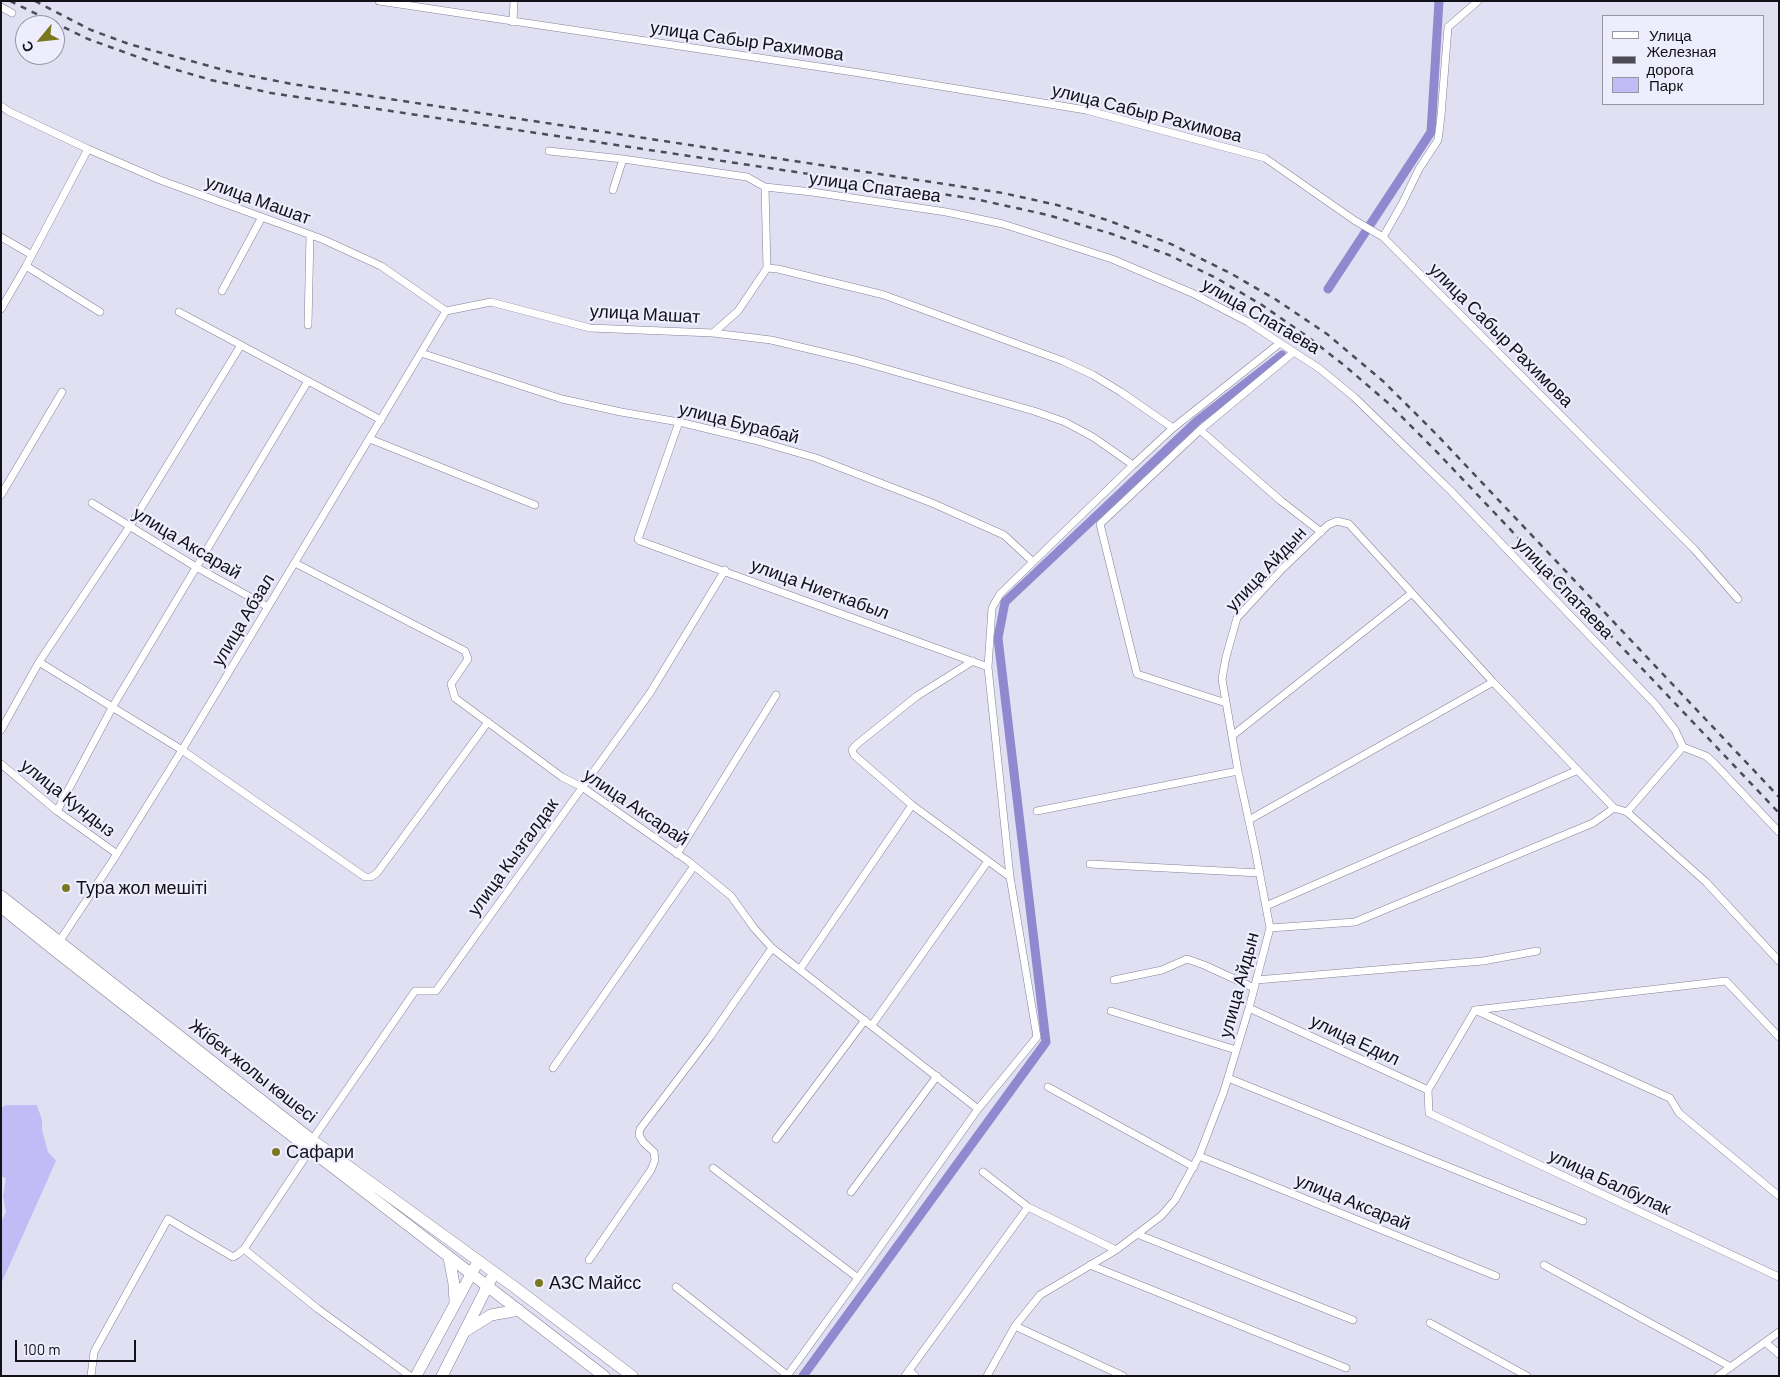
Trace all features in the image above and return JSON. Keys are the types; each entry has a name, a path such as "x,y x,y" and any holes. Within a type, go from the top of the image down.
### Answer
{"main road":[{"name":"Жібек жолы көшесі","path":"1,896 449,1257 604,1376"},
{"name":"Жібек жолы көшесі","path":"1,907 111,995 311,1145 494,1272 632,1376"},
{"path":"449,1257 456,1295 455,1303"},
{"path":"416,1376 478,1261"},
{"path":"442,1376 494,1272"},
{"path":"464,1332 491,1315 520,1310"}],"street":[{"name":"улица Сабыр Рахимова","path":"379,1 405,3 512,22 860,73 1086,110 1265,158 1354,220 1383,237 1694,549 1738,600"},
{"path":"512,22 514,1"},
{"path":"1383,237 1419,169 1438,140 1442,116 1448,28 1478,1"},
{"path":"1,7 12,13"},
{"name":"улица Машат","path":"1,106 88,149 160,180 310,235 381,266 446,311 491,302 590,328 713,333 771,340 855,360 1034,411 1065,422 1093,437 1133,465"},
{"path":"1,309 88,149"},
{"name":"улица Спатаева","path":"549,151 747,177 765,187 946,212 1002,224 1112,259 1192,293 1248,322 1320,369 1354,397 1451,491 1655,704 1675,730 1683,747"},
{"path":"613,190 623,160"},
{"path":"713,333 738,311 768,268 765,187"},
{"path":"222,291 262,217"},
{"path":"308,325 310,235"},
{"path":"1,237 32,254"},
{"path":"26,266 100,312"},
{"path":"768,268 884,295 1063,361 1093,375 1121,392 1173,428"},
{"name":"улица Абзал","path":"59,942 182,750 446,311"},
{"path":"179,312 381,420"},
{"path":"676,1288 787,1375 978,1109 1037,1036 1010,877 988,667 992,608 1000,594 1032,561 1173,428 1280,343"},
{"path":"1,730 40,662 130,526 241,345"},
{"path":"1226,703 1137,674 1100,524 1200,430 1294,352"},
{"name":"улица Бурабай","path":"421,353 562,400 679,422 754,440 816,458 932,503 1004,535 1032,561"},
{"path":"57,811 113,706 308,381"},
{"path":"1,495 62,392"},
{"name":"улица Ниеткабыл","path":"679,422 638,539 640,541 725,570 988,667"},
{"path":"1200,430 1281,501 1321,532"},
{"path":"370,439 535,504"},
{"name":"улица Аксарай","path":"92,503 196,567 268,607"},
{"name":"улица Айдын","path":"987,1376 1015,1326 1040,1295 1116,1250 1161,1216 1170,1206 1199,1156 1228,1078 1270,928 1238,771 1222,679 1237,618 1282,568 1328,525 1337,521 1349,524 1412,593"},
{"name":"улица Аксарай","path":"295,563 465,651 468,659 450,684 455,698 562,776 582,787 694,866 731,896 754,928 772,948 978,1109"},
{"name":"улица Кызгалдак","path":"311,1145 415,991 436,991 650,693 725,570"},
{"path":"1232,736 1412,593 1492,682 1614,808 1627,812 1706,882 1779,961"},
{"path":"973,661 918,696 852,750 854,754 912,805 1010,877"},
{"path":"40,662 182,750 365,877 372,877 377,874 488,722"},
{"path":"1249,820 1492,682"},
{"path":"677,854 776,695"},
{"path":"1627,812 1683,747 1706,756 1713,762 1779,832"},
{"name":"улица Кундыз","path":"1,764 57,811 117,854"},
{"path":"1266,906 1578,770"},
{"path":"1037,811 1238,771"},
{"path":"800,969 912,805"},
{"path":"1270,928 1355,922 1593,823 1614,808"},
{"path":"872,1025 988,861"},
{"path":"1090,864 1260,873"},
{"path":"553,1068 694,866"},
{"path":"589,1260 652,1170 655,1160 654,1152 642,1142 639,1136 640,1129 710,1037 772,948"},
{"path":"1114,980 1162,970 1187,959 1255,984 1483,961 1537,951"},
{"path":"1475,1010 1726,981 1779,1037"},
{"name":"улица Едил","path":"1249,1008 1428,1090"},
{"path":"1428,1090 1475,1010"},
{"path":"1475,1010 1670,1098 1679,1113 1779,1196"},
{"path":"1111,1011 1236,1050"},
{"path":"776,1140 865,1020"},
{"path":"851,1192 937,1076"},
{"path":"1228,1078 1583,1221"},
{"path":"1048,1087 1194,1167"},
{"name":"улица Балбулак","path":"1428,1090 1429,1113 1779,1277"},
{"path":"91,1376 94,1352 168,1220 233,1257 244,1249 311,1145"},
{"name":"улица Аксарай","path":"1199,1156 1496,1276"},
{"path":"713,1168 858,1278"},
{"path":"983,1172 1028,1207 1116,1250"},
{"path":"915,1376 907,1373 1028,1207"},
{"path":"1137,1234 1353,1320"},
{"path":"244,1249 318,1309 410,1376"},
{"path":"1090,1265 1346,1368"},
{"path":"1544,1265 1731,1367"},
{"path":"1430,1323 1527,1376"},
{"path":"1015,1326 1123,1376"},
{"path":"1718,1376 1779,1332"},
{"path":"1765,1342 1779,1354"}],"green space":[{"path":"6,1105 37,1105 48,1152 56,1161 1,1284 1,1222 6,1212 3,1196 6,1178 1,1176 1,1108"}],"waterway":[{"path":"1328,289 1431,132 1439,1"},
{"path":"803,1376 1046,1042 998,638 1005,602 1197,421 1282,355"}],"railway":[{"path":"10,1 88,39 160,65 211,80 271,93 975,199 1048,215 1112,234 1169,255 1218,279 1262,305 1308,337 1387,402 1435,450 1779,813"},
{"path":"35,1 91,30 129,44 231,72 292,84 1003,193 1057,205 1107,220 1171,244 1230,273 1275,299 1327,334 1384,382 1438,436 1779,797"}],"place":[{"name":"Тура жол мешіті","path":"66,888"},
{"name":"Сафари","path":"276,1152"},
{"name":"АЗС Майсс","path":"539,1283"}]}
